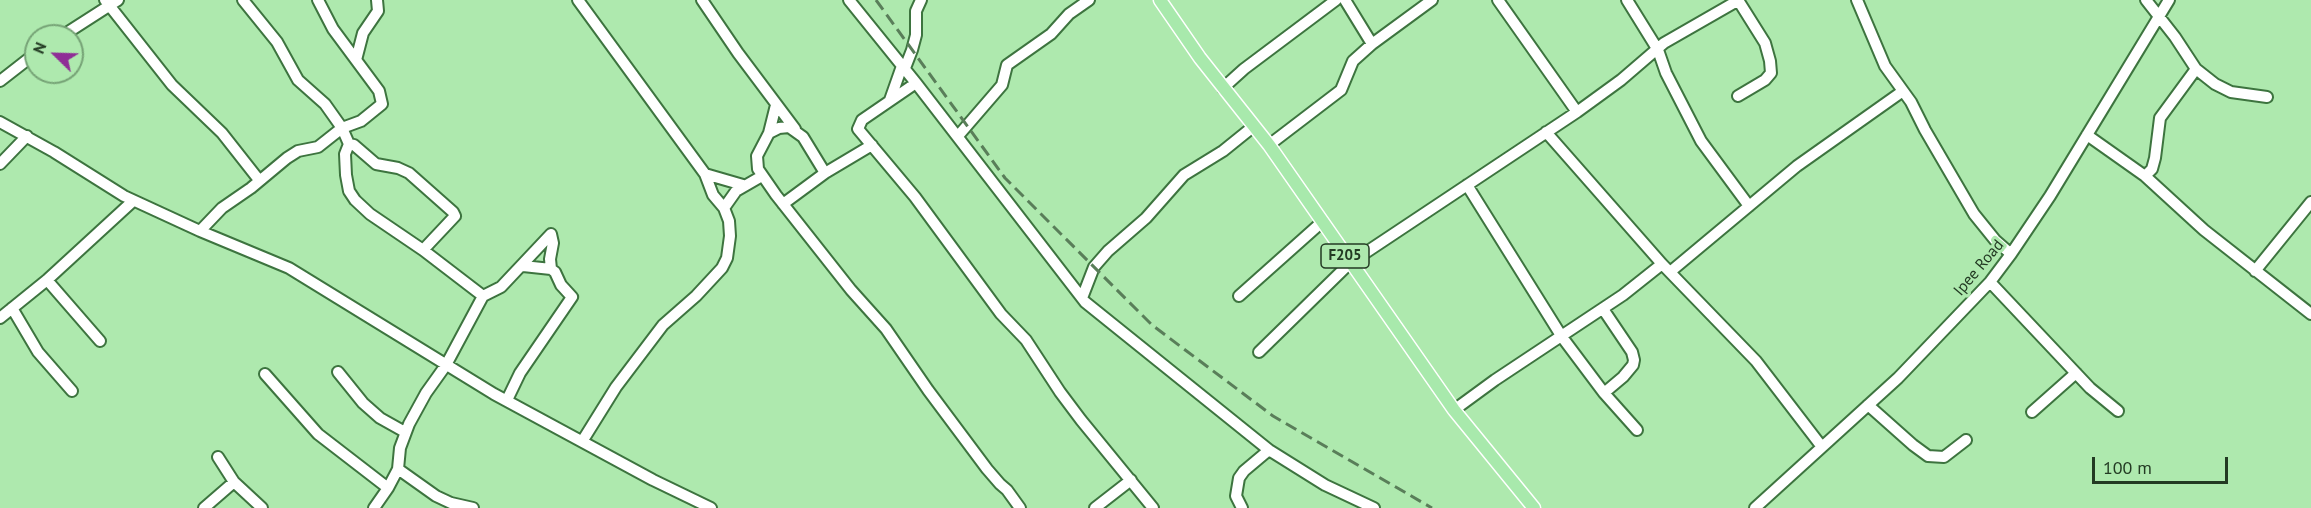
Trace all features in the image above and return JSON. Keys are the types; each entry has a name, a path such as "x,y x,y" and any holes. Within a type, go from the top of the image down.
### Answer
{"main road":[{"name":"F205","path":"1160,0 1200,58 1269,145 1454,410 1534,508"}],"street":[{"path":"243,0 277,42 298,80 325,104 342,128 349,144 345,154 345,170 351,195 380,222 423,250 483,296"},
{"path":"200,231 222,208 298,151 318,147 342,128 361,121 382,104 379,91 333,29 318,0"},
{"path":"356,60 363,33 378,11 377,0"},
{"path":"578,0 705,174 713,195 724,208 729,221 730,236 727,258 722,268 696,296 663,325 616,387 583,440"},
{"path":"702,0 825,173"},
{"path":"849,0 916,82 1082,298 1122,334 1269,450 1325,485 1374,508"},
{"path":"890,100 912,50 916,35 916,11 921,0"},
{"path":"958,136 1002,85 1007,65 1051,34 1069,14 1089,0"},
{"path":"1223,88 1253,62 1336,0"},
{"path":"1345,0 1372,44"},
{"path":"1269,145 1341,90 1353,62 1372,44 1432,0"},
{"path":"1498,0 1577,112"},
{"path":"1627,0 1658,50 1666,73 1701,141 1749,206"},
{"path":"1259,352 1350,263 1577,112 1664,43 1739,0 1765,43 1771,73 1765,80 1738,96"},
{"path":"1857,0 1885,66 1903,91 1974,214 1995,240 2011,255"},
{"path":"2146,0 2196,69 2215,84 2231,92 2267,97"},
{"name":"Ipee Road","path":"1755,508 1898,378 1990,282 2011,255 2169,0"},
{"path":"79,24 111,2 172,85 222,134 259,180"},
{"path":"0,81 24,62"},
{"path":"2145,176 2152,169 2155,158 2160,118 2196,69"},
{"path":"916,82 860,123 858,129 915,197 1001,314 1026,340 1060,392 1154,508"},
{"path":"1454,410 1646,279 1666,268 1749,206 1797,166 1903,91"},
{"path":"776,105 769,133 757,156 757,164 762,176 851,290 886,329 928,390 1020,508"},
{"path":"0,122 133,201 289,268 507,400 653,480 711,508"},
{"path":"769,133 784,126 797,131"},
{"path":"1082,298 1094,267 1108,251 1146,218 1184,175 1223,151 1254,126"},
{"path":"1546,132 1666,268 1756,360 1822,447"},
{"path":"2087,135 2145,176 2254,271 2311,314"},
{"path":"0,164 27,136"},
{"path":"349,144 354,145 376,164 398,168 409,173 453,212 455,216 423,250"},
{"path":"783,204 825,173 872,145"},
{"path":"705,174 743,185"},
{"path":"724,208 728,199 743,185 762,176"},
{"path":"1467,185 1562,336 1604,393 1637,429"},
{"path":"0,318 47,280 133,201"},
{"path":"2254,271 2311,202"},
{"path":"1239,296 1322,222"},
{"path":"374,508 398,469 400,448 405,432 426,393 446,365 483,296 501,287 523,266 538,245 550,234 553,243 550,259 552,269 561,285 571,294 571,300 525,365 507,400"},
{"path":"523,266 552,269"},
{"path":"47,280 100,341"},
{"path":"1990,282 2076,373 2118,411"},
{"path":"12,309 38,352 72,391"},
{"path":"1603,309 1632,352 1634,360 1633,366 1604,393"},
{"path":"338,372 363,403 380,418 405,432"},
{"path":"2032,412 2076,373"},
{"path":"265,374 318,434 388,488"},
{"path":"1868,405 1928,456 1944,457 1966,440"},
{"path":"1242,508 1236,496 1239,478 1269,450"},
{"path":"219,457 234,482 262,508"},
{"path":"398,469 436,496 451,503 473,508"},
{"path":"1095,508 1131,480"},
{"path":"204,508 234,482"}],"railway":[{"path":"876,0 1005,178 1152,325 1273,416 1432,508"}]}
